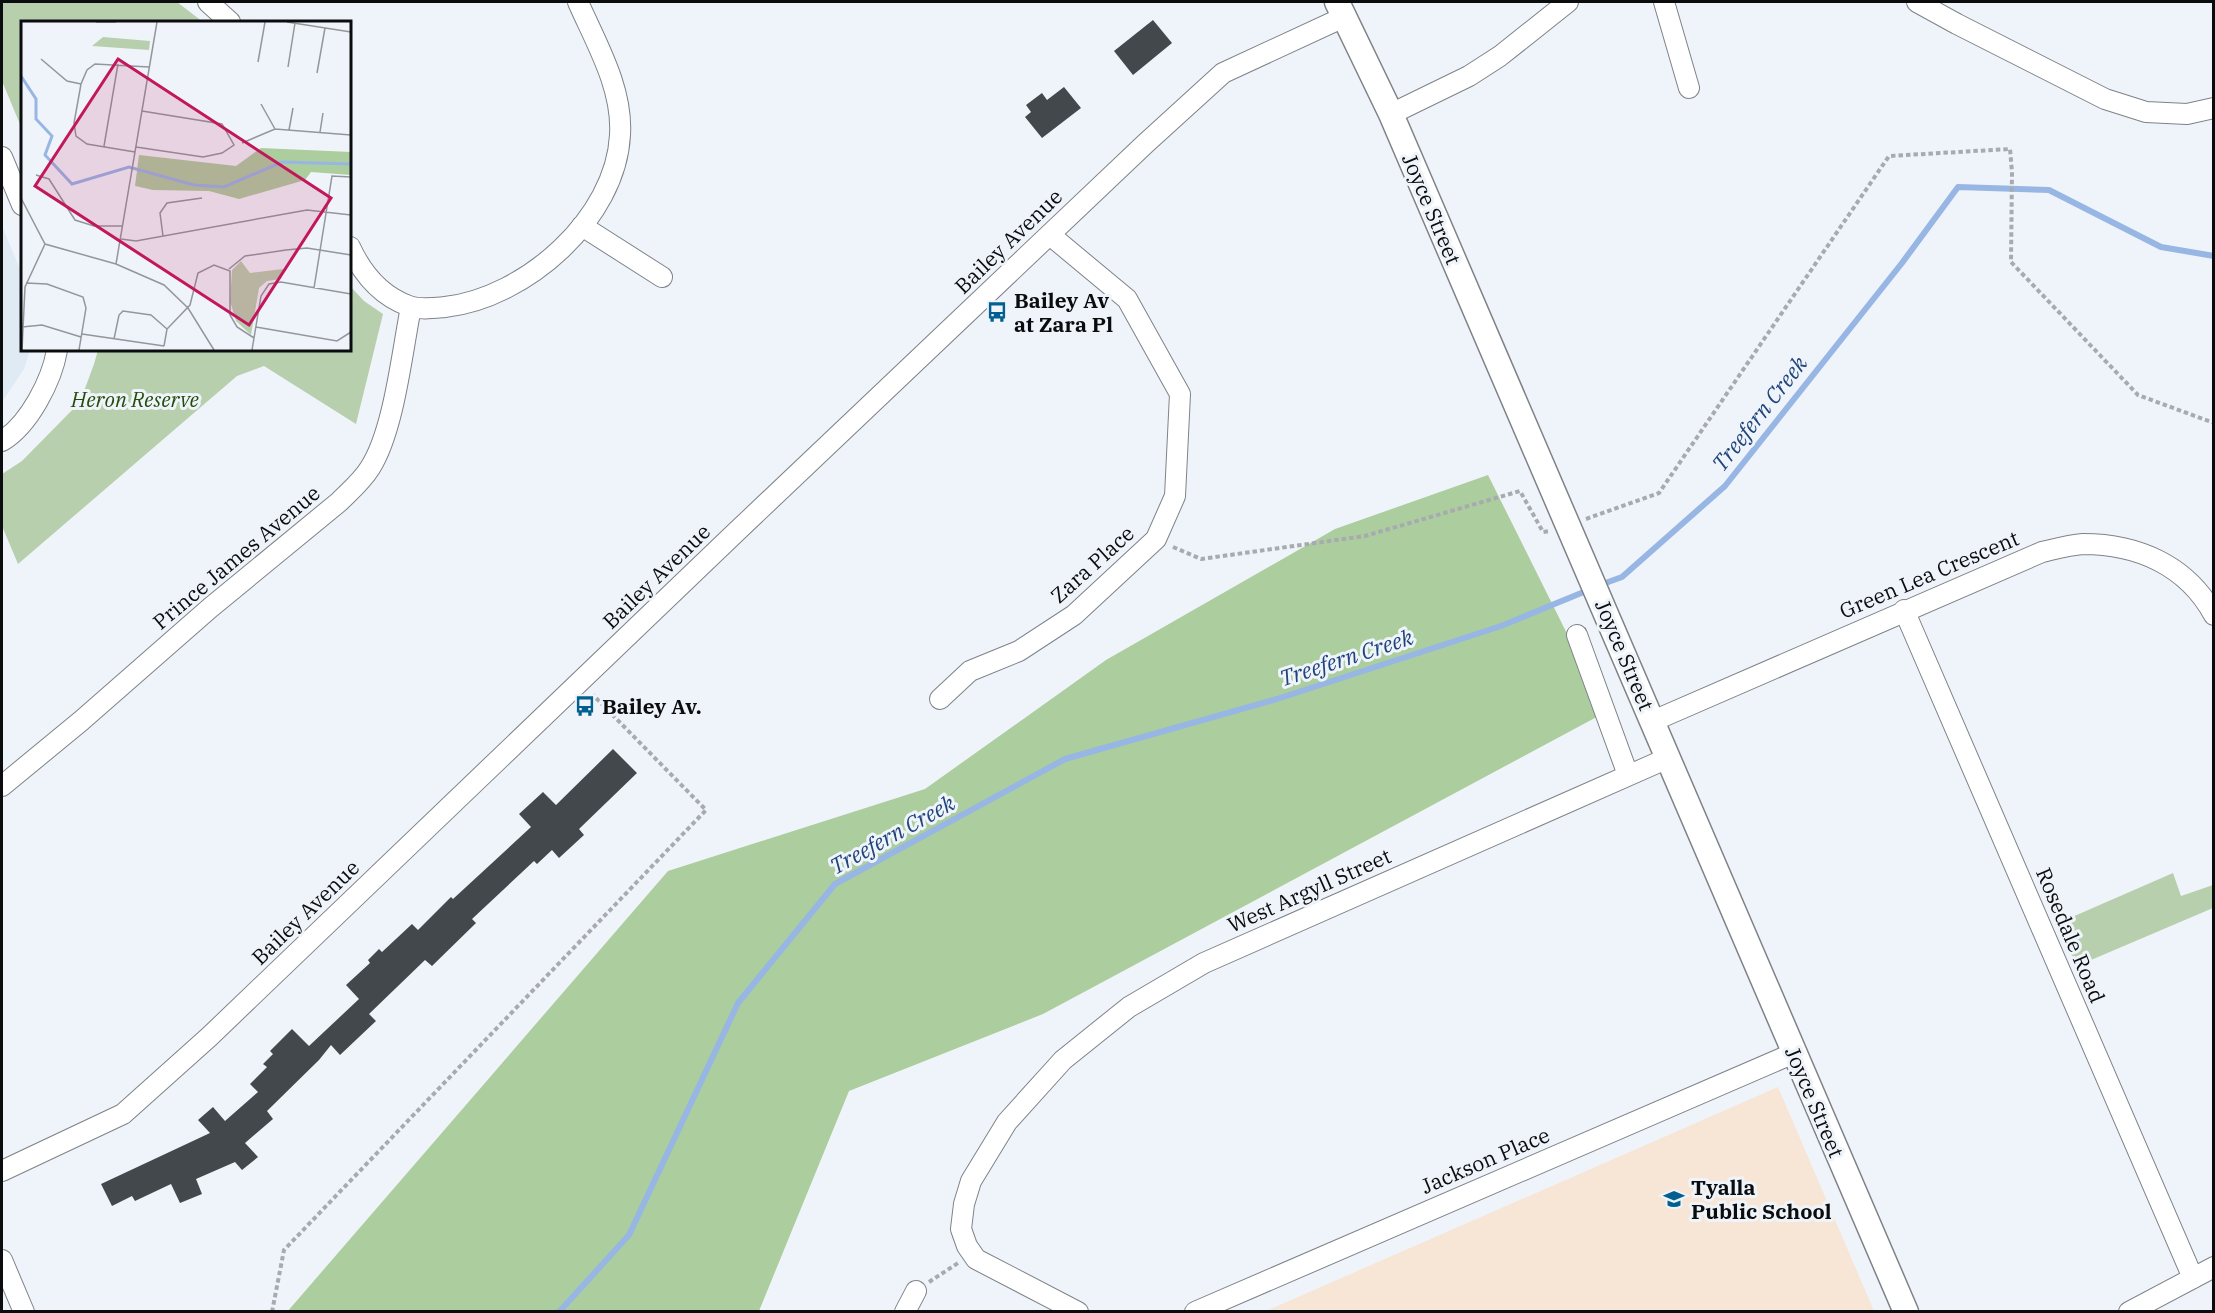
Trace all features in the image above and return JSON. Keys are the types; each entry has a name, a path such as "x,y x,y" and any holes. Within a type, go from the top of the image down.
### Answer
{"street":[{"path":"208,2 229,21"},
{"path":"351,249 359,266 377,287 411,307 430,308 458,305 499,292 518,282 560,249 582,226 603,197 613,177 620,133 618,107 612,81 578,2"},
{"path":"1391,114 1469,76 1500,56 1568,2"},
{"path":"1664,2 1689,88"},
{"path":"1917,2 2105,99 2146,112 2187,114 2214,108"},
{"name":"Joyce Street","path":"1341,9 1391,114 1906,1311"},
{"name":"Bailey Avenue","path":"2,1172 123,1114 209,1037 1222,73 1341,9"},
{"path":"2,157 21,203"},
{"path":"582,226 662,277"},
{"name":"Zara Place","path":"940,699 970,671 1019,651 1074,615 1155,539 1175,496 1180,394 1127,299 1050,235"},
{"name":"Prince James Avenue","path":"2,786 81,721 210,608 339,502 358,483 370,467 382,444 411,307"},
{"path":"2,441 27,416 44,391 57,351"},
{"name":"Green Lea Crescent","path":"1653,721 2042,552 2080,544 2119,546 2153,557 2185,578 2214,615"},
{"name":"Rosedale Road","path":"1904,610 2193,1278"},
{"path":"1577,635 1629,776"},
{"name":"West Argyll Street","path":"971,1254 961,1229 966,1194 971,1181 1007,1122 1063,1060 1128,1007 1204,963 1668,758"},
{"name":"Jackson Place","path":"1195,1311 1794,1053"},
{"path":"971,1254 976,1259 1078,1311"},
{"path":"2,1260 24,1311"},
{"path":"2129,1311 2214,1267"},
{"path":"905,1311 916,1290"}],"path":[{"path":"1155,539 1201,559 1365,536 1520,491 1543,532 1659,493 1889,156 2010,149 2011,262 2138,395 2214,423"},
{"path":"272,1311 284,1251 706,810 580,682"},
{"path":"916,1290 971,1254"}],"shaded area":[{"path":"2,226 21,272 21,351 30,351 24,369 2,402"},
{"name":"Tyalla Public School","path":"1778,1087 1874,1311 1266,1311"}],"green space":[{"path":"2,2 177,2 202,21 21,21 21,127 2,81"},
{"name":"Heron Reserve","path":"351,287 364,301 383,314 356,424 264,366 237,376 18,564 2,526 2,474 22,461 80,402 98,351 351,351"},
{"path":"1488,475 1606,712 1043,1014 849,1091 759,1311 287,1312 668,871 925,789 1106,660 1335,529"},
{"path":"2173,873 2181,896 2213,885 2213,908 2077,966 2056,924"}],"building":[{"path":"1153,20 1172,43 1133,75 1114,51"},
{"path":"1064,87 1081,108 1042,138 1025,117 1031,112 1026,105 1042,93 1047,100"},
{"path":"613,749 637,773 579,829 584,835 559,858 552,850 537,864 534,861 472,919 476,923 432,966 425,960 369,1014 376,1021 340,1055 331,1045 319,1060 267,1111 273,1119 245,1143 258,1157 242,1170 235,1162 196,1179 202,1194 180,1203 171,1184 135,1201 132,1196 112,1206 101,1184 210,1133 198,1120 213,1107 225,1121 258,1092 250,1084 267,1067 263,1064 273,1054 270,1051 292,1029 309,1046 359,999 346,985 370,963 368,960 379,949 382,952 412,924 418,930 451,897 453,899 531,827 519,814 543,792 556,805"}],"waterway":[{"name":"Treefern Creek","path":"1600,585 1622,577 1725,486 1902,263 1958,187 2049,190 2161,247 2214,256"},
{"name":"Treefern Creek","path":"559,1312 629,1235 738,1003 835,884 1065,759 1277,699 1501,626 1591,589"}],"place":[{"name":"Bailey Av at Zara Pl","path":"997,312"},
{"name":"Bailey Av.","path":"585,706"},
{"name":"Tyalla Public School","path":"1674,1199"}]}
